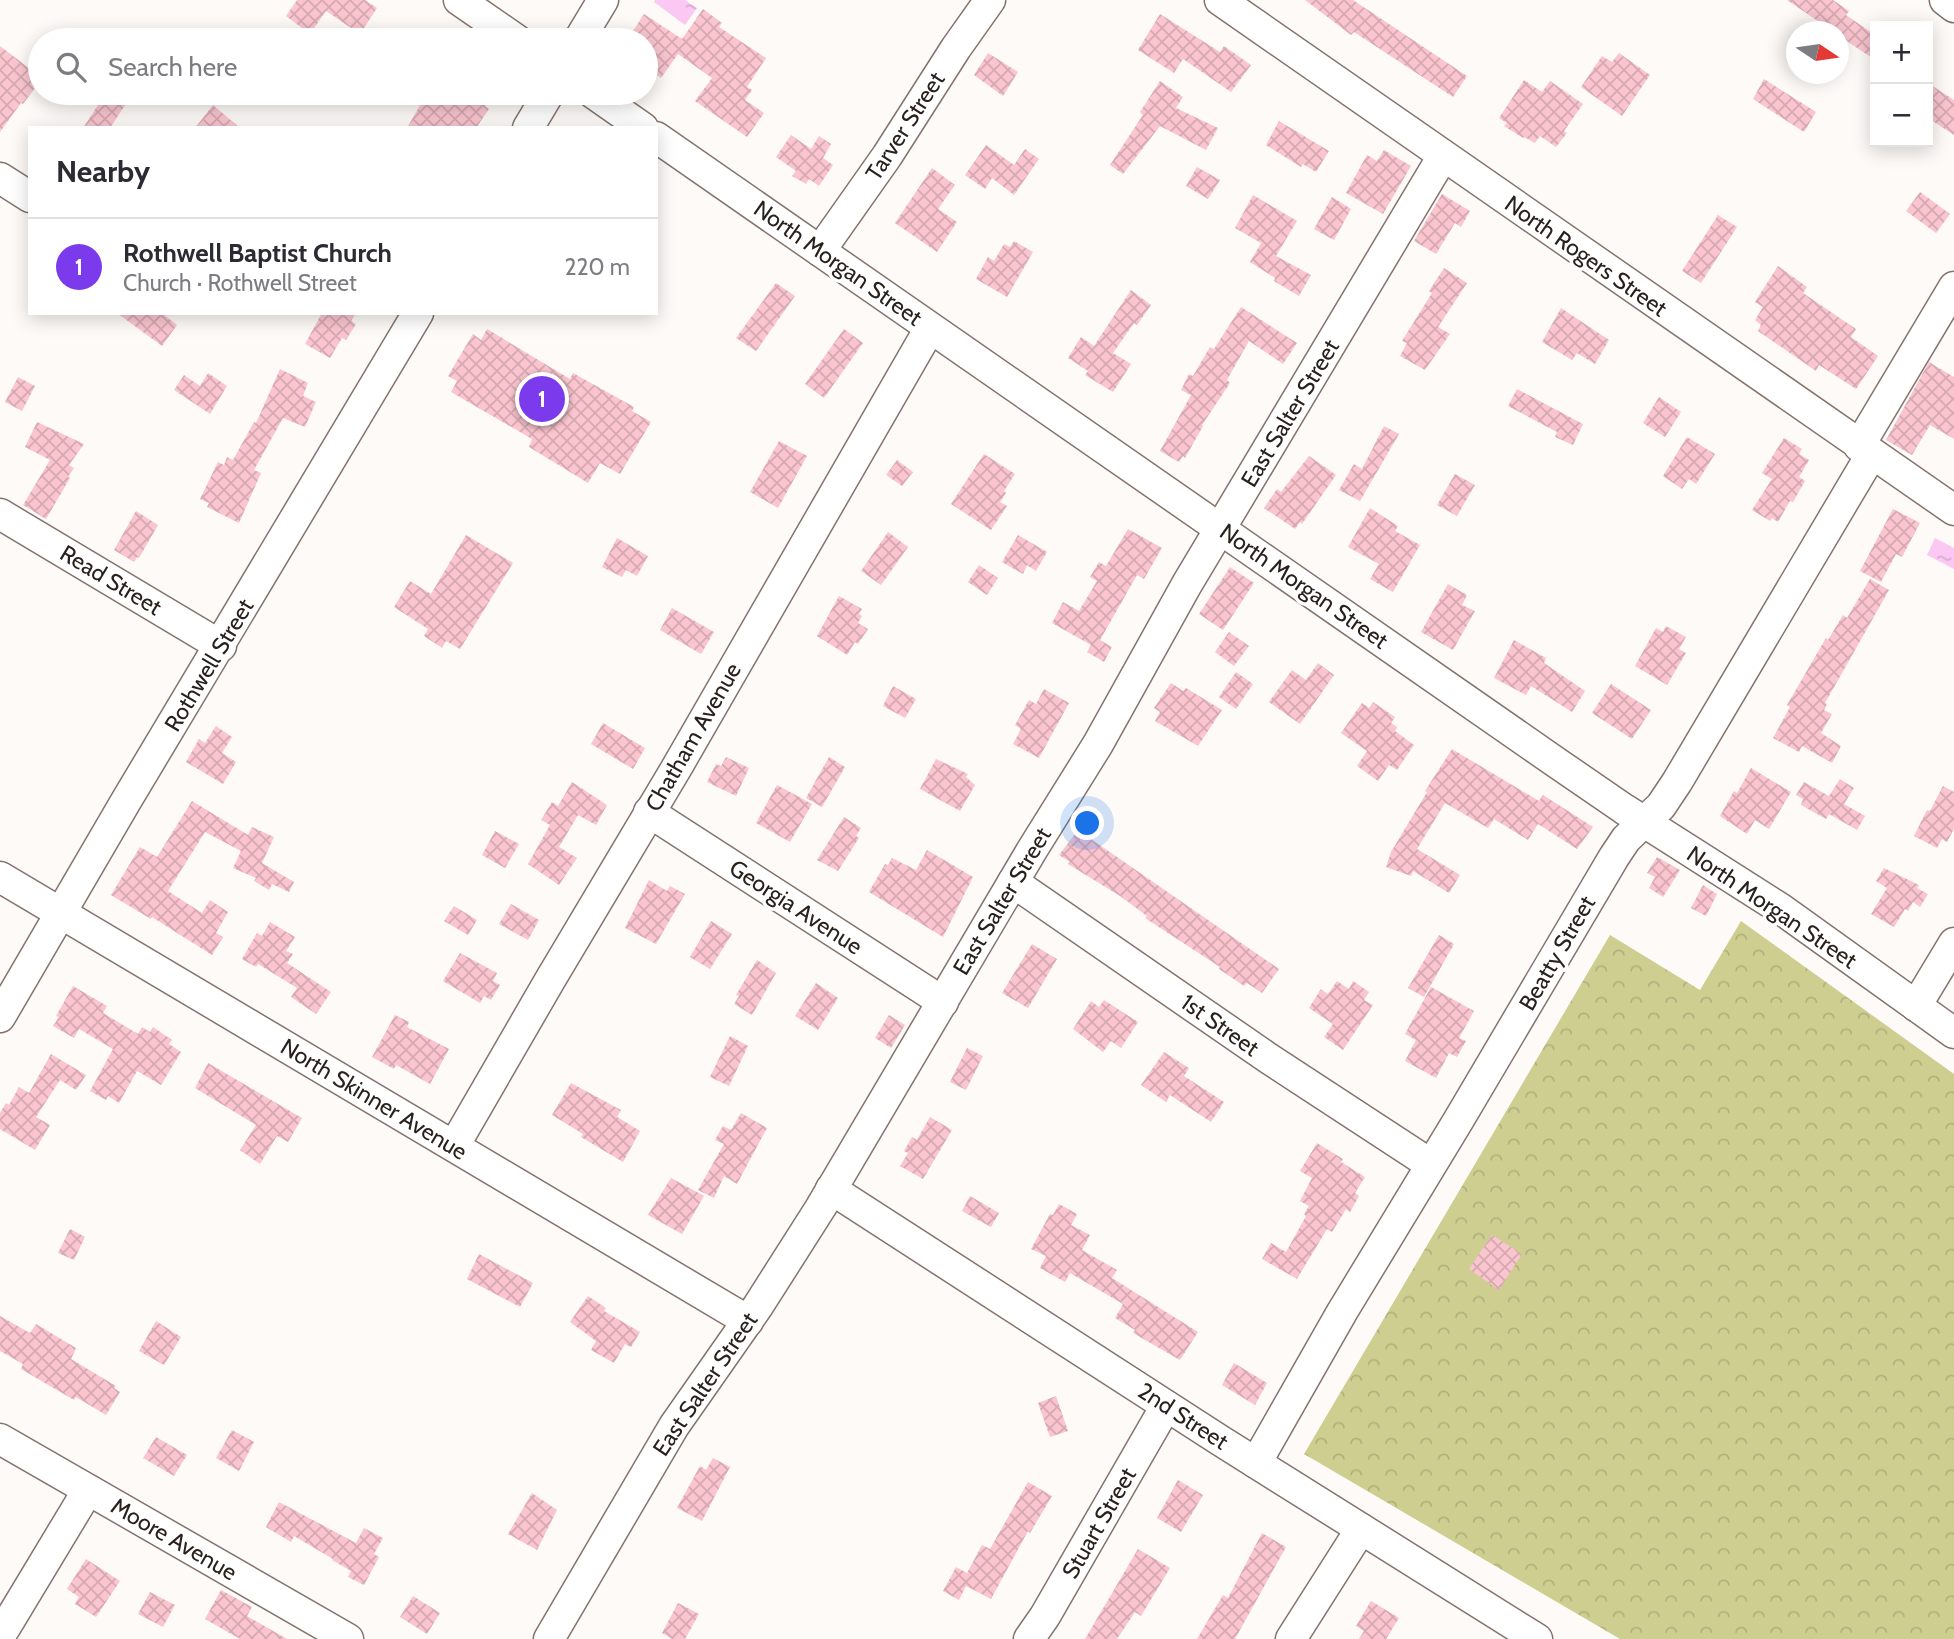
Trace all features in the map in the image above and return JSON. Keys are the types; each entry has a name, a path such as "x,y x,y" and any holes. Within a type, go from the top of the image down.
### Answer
{"street":[{"path":"459,0 500,28"},
{"path":"586,28 603,0"},
{"name":"Tarver Street","path":"820,251 887,156 990,0"},
{"name":"North Rogers Street","path":"1220,0 1954,510"},
{"path":"1945,0 1954,7"},
{"path":"529,126 542,105"},
{"path":"610,105 640,126"},
{"name":"North Morgan Street","path":"658,138 1557,763 1781,909 1954,1033"},
{"name":"East Salter Street","path":"549,1639 674,1426 748,1321 831,1189 1443,156"},
{"path":"0,178 28,196"},
{"name":"Beatty Street","path":"1256,1463 1294,1393 1614,856 1626,839 1661,806 1677,782 1954,287"},
{"name":"Rothwell Street","path":"0,1017 417,315"},
{"name":"Chatham Avenue","path":"454,1146 930,328"},
{"name":"Read Street","path":"0,514 221,646"},
{"name":"Georgia Avenue","path":"649,812 943,1002"},
{"name":"North Skinner Avenue","path":"0,877 748,1321"},
{"name":"1st Street","path":"1013,882 1268,1058 1430,1164"},
{"path":"1916,1006 1954,943"},
{"name":"2nd Street","path":"831,1189 1166,1406 1537,1639"},
{"name":"Stuart Street","path":"1030,1639 1166,1406"},
{"name":"Moore Avenue","path":"0,1439 348,1639"},
{"path":"0,1636 88,1490"},
{"path":"1291,1639 1361,1529"}],"green space":[{"path":"1741,921 1954,1074 1954,1639 1620,1639 1304,1454 1610,935 1700,990"}],"water":[{"path":"685,0 697,8 685,25 654,2"},
{"path":"1935,538 1954,548 1954,569 1927,555"}],"building":[{"path":"297,0 365,0 377,8 364,28 351,28 326,11 314,28 302,28 286,16"},
{"path":"1305,0 1353,0 1467,76 1453,97 1354,32 1351,35"},
{"path":"1787,0 1833,0 1849,11 1846,15 1870,32 1870,57 1849,42 1849,21 1818,21"},
{"path":"703,9 722,23 719,27 766,58 747,87 752,90 745,100 764,113 747,137 695,101 712,78 678,54 661,78 658,76 658,28 635,28 644,14 682,39"},
{"path":"1160,14 1220,52 1224,46 1251,65 1231,92 1183,59 1174,73 1138,50"},
{"path":"0,46 28,67 28,97 0,132"},
{"path":"988,53 1018,72 1003,96 974,75"},
{"path":"1619,53 1650,75 1622,116 1581,87 1602,56 1612,62"},
{"path":"1764,79 1816,112 1804,132 1753,99"},
{"path":"1524,80 1542,92 1550,81 1583,104 1556,147 1540,136 1535,143 1523,138 1504,126 1507,123 1499,118"},
{"path":"1160,81 1183,97 1176,108 1218,128 1206,150 1160,126 1123,174 1110,165 1143,115 1140,112"},
{"path":"1933,86 1954,100 1954,135 1933,121"},
{"path":"98,105 125,105 111,126 84,126"},
{"path":"213,105 238,126 197,126"},
{"path":"420,105 486,105 489,109 477,126 408,126"},
{"path":"1279,121 1329,151 1316,172 1303,164 1301,167 1266,145"},
{"path":"791,135 811,149 819,136 831,144 823,158 833,165 819,186 809,179 806,184 792,176 796,171 776,157"},
{"path":"986,145 1014,165 1025,149 1039,159 1014,195 992,178 985,189 965,175"},
{"path":"1384,150 1411,166 1383,214 1346,193 1367,155 1377,161"},
{"path":"1197,167 1220,180 1208,199 1186,186"},
{"path":"932,168 955,185 938,209 957,222 937,252 895,223"},
{"path":"1920,192 1950,214 1936,233 1906,211"},
{"path":"1442,194 1470,211 1461,227 1455,223 1436,254 1414,241"},
{"path":"1253,195 1297,221 1276,256 1311,275 1299,296 1250,262 1261,243 1235,228"},
{"path":"1332,197 1351,209 1334,240 1314,229"},
{"path":"1718,215 1737,227 1701,283 1682,271"},
{"path":"1014,241 1033,252 1007,297 976,279 988,257 994,261 1004,244 1010,247"},
{"path":"1778,266 1807,287 1803,293 1856,329 1851,337 1878,356 1856,389 1819,365 1816,371 1758,331 1761,325 1755,320 1763,307 1755,302"},
{"path":"1444,268 1467,283 1438,327 1450,334 1425,370 1400,356 1407,343 1402,341"},
{"path":"776,283 795,296 756,351 736,338"},
{"path":"1131,290 1151,305 1137,325 1134,323 1113,353 1131,364 1113,392 1085,375 1088,371 1068,358 1081,337 1094,346"},
{"path":"1241,307 1297,343 1283,364 1249,341 1227,380 1230,383 1202,425 1185,458 1183,456 1179,462 1160,451 1191,395 1181,390 1189,374 1193,376 1210,347 1214,349"},
{"path":"1561,308 1609,340 1595,364 1577,353 1572,360 1542,342"},
{"path":"120,315 164,315 177,325 162,346"},
{"path":"321,315 355,315 351,321 356,324 346,340 342,338 330,358 305,344"},
{"path":"487,329 570,379 573,373 634,407 632,411 651,422 620,474 600,463 588,483 529,447 532,439 451,392 457,381 448,376 473,334 481,340"},
{"path":"844,329 863,343 824,398 805,384"},
{"path":"1929,362 1954,377 1954,439 1930,425 1912,455 1886,440"},
{"path":"280,369 308,383 303,396 316,402 305,427 283,418 254,470 261,473 239,523 207,507 209,503 200,499 218,462 224,465 227,457 233,460 254,422 256,423"},
{"path":"208,373 227,386 210,414 174,390 184,375 200,386"},
{"path":"18,377 35,386 22,411 5,402"},
{"path":"1517,389 1583,424 1573,445 1555,437 1557,432 1508,406"},
{"path":"1659,397 1681,412 1665,437 1643,423"},
{"path":"37,422 84,444 69,465 74,468 68,477 70,478 46,519 23,505 50,460 25,447"},
{"path":"1384,426 1399,434 1360,501 1339,490 1354,464 1362,469"},
{"path":"1687,437 1715,454 1696,484 1689,479 1682,489 1663,476"},
{"path":"1784,438 1802,449 1799,454 1809,460 1799,477 1805,481 1778,522 1772,518 1770,521 1752,510 1772,479 1762,473"},
{"path":"779,441 807,456 778,508 750,492"},
{"path":"984,454 1015,474 1000,502 1007,506 991,530 951,504"},
{"path":"1309,456 1336,475 1302,524 1300,522 1295,529 1264,508 1277,489 1281,492"},
{"path":"897,460 913,472 902,486 886,475"},
{"path":"1455,474 1475,485 1457,516 1437,505"},
{"path":"1370,508 1398,526 1395,531 1420,545 1393,592 1370,579 1379,564 1348,547"},
{"path":"1893,509 1920,523 1902,557 1896,554 1881,582 1860,571"},
{"path":"136,511 158,525 134,562 114,550"},
{"path":"1128,529 1162,548 1144,579 1137,575 1100,640 1112,647 1104,662 1087,652 1091,645 1052,623 1063,602 1079,611 1097,581 1090,577 1099,562 1106,566"},
{"path":"888,532 908,547 881,585 861,571"},
{"path":"466,535 513,563 460,649 446,641 442,648 424,636 428,629 394,607 410,581 431,594"},
{"path":"1018,535 1047,552 1036,571 1027,565 1023,574 1002,562"},
{"path":"617,538 648,556 637,576 626,570 622,577 602,567"},
{"path":"979,565 998,578 987,595 968,582"},
{"path":"1230,567 1254,583 1223,630 1199,614"},
{"path":"1870,579 1889,590 1825,703 1827,704 1824,710 1832,714 1821,733 1841,746 1832,763 1802,746 1799,752 1773,738 1790,707 1787,705 1826,638 1828,640 1843,615 1847,618"},
{"path":"1448,584 1467,595 1462,605 1475,611 1453,650 1421,632"},
{"path":"839,596 862,609 858,623 868,629 847,655 817,636"},
{"path":"672,608 714,632 701,654 660,630"},
{"path":"1666,626 1686,637 1679,649 1686,653 1667,685 1635,666 1656,628 1663,632"},
{"path":"1229,632 1249,646 1234,666 1215,652"},
{"path":"1514,640 1546,658 1544,663 1585,691 1572,712 1531,686 1526,695 1494,678"},
{"path":"1318,663 1334,675 1300,724 1269,702 1292,670 1306,680"},
{"path":"1236,672 1253,684 1236,709 1219,697"},
{"path":"1171,683 1183,691 1186,688 1222,710 1198,746 1155,721 1160,712 1154,708"},
{"path":"1611,684 1651,710 1632,739 1592,713"},
{"path":"893,686 916,699 905,718 883,706"},
{"path":"1044,689 1069,703 1039,758 1013,744 1021,729 1015,725 1029,700 1036,704"},
{"path":"1373,702 1395,717 1391,723 1397,727 1395,731 1414,745 1397,770 1389,765 1378,781 1357,766 1367,751 1341,733 1362,703 1369,708"},
{"path":"603,723 645,748 633,769 591,744"},
{"path":"216,726 232,737 222,753 236,762 223,784 186,762 199,739 205,743"},
{"path":"1452,749 1539,801 1543,795 1593,827 1577,849 1538,824 1528,840 1494,819 1488,828 1445,803 1417,849 1460,875 1449,893 1413,871 1411,876 1386,867 1391,852 1427,792 1425,791"},
{"path":"726,757 749,768 736,796 707,782 716,764 721,766"},
{"path":"829,757 845,767 822,807 806,798"},
{"path":"936,759 968,774 966,777 975,785 960,811 920,789"},
{"path":"1751,768 1791,792 1769,829 1755,820 1747,834 1720,816"},
{"path":"1840,779 1854,788 1844,804 1865,816 1857,830 1829,814 1826,819 1801,805 1803,799 1796,795 1804,782 1829,796"},
{"path":"572,782 607,805 596,825 578,815 559,847 577,858 559,885 528,864 550,825 541,820 552,802 558,806"},
{"path":"777,785 812,804 790,842 756,823"},
{"path":"1943,786 1954,792 1954,829 1947,842 1942,839 1937,848 1914,836"},
{"path":"192,801 248,835 252,827 274,837 262,863 294,882 289,892 272,884 269,890 254,881 256,878 233,868 241,851 205,832 168,891 202,913 210,900 228,912 216,933 223,937 212,955 111,895 140,847 157,857"},
{"path":"844,817 861,828 856,836 859,838 838,871 817,860"},
{"path":"1078,830 1279,969 1262,993 1247,983 1244,986 1145,918 1147,916 1120,896 1068,864 1070,862 1059,855"},
{"path":"495,831 519,844 505,868 482,855"},
{"path":"927,850 973,877 943,937 869,892 885,864 888,865 892,858 916,870"},
{"path":"1657,857 1680,870 1663,897 1649,888 1655,877 1647,873"},
{"path":"1884,868 1919,885 1917,888 1928,894 1920,907 1913,902 1908,911 1905,909 1894,927 1871,914 1887,888 1876,881"},
{"path":"649,880 667,891 670,886 685,894 656,944 625,928"},
{"path":"1703,885 1717,894 1706,916 1691,908"},
{"path":"511,904 539,920 528,940 499,924"},
{"path":"454,906 477,920 468,935 444,921"},
{"path":"711,921 732,934 710,969 690,957"},
{"path":"270,922 295,937 286,951 293,954 287,963 331,992 316,1014 291,997 297,988 258,964 256,967 242,959 257,933 262,936"},
{"path":"1439,935 1454,944 1424,997 1408,988"},
{"path":"1032,944 1057,959 1028,1008 1002,993"},
{"path":"460,953 497,973 493,981 500,985 491,1000 484,996 480,1003 443,981"},
{"path":"757,960 776,973 752,1015 734,1004 739,996 736,995"},
{"path":"1337,981 1349,989 1353,981 1369,992 1364,1000 1373,1005 1343,1050 1324,1037 1333,1024 1309,1008 1321,989 1328,994"},
{"path":"816,983 838,998 818,1030 795,1016"},
{"path":"73,986 107,1006 103,1013 138,1034 142,1027 150,1032 153,1027 172,1040 169,1044 181,1052 161,1085 137,1071 119,1103 108,1096 106,1100 90,1091 113,1049 79,1029 74,1038 53,1026"},
{"path":"1431,987 1474,1011 1459,1038 1466,1041 1457,1057 1449,1053 1436,1078 1405,1061 1416,1040 1405,1034"},
{"path":"1104,1000 1138,1022 1121,1048 1111,1041 1103,1052 1073,1029 1091,1001 1099,1007"},
{"path":"395,1015 409,1022 407,1027 449,1049 430,1084 396,1065 394,1069 372,1057"},
{"path":"889,1015 905,1025 891,1048 875,1038"},
{"path":"730,1036 748,1046 729,1086 710,1077"},
{"path":"967,1048 983,1056 966,1090 950,1082"},
{"path":"1164,1052 1189,1068 1184,1076 1224,1102 1211,1122 1170,1095 1166,1102 1141,1085"},
{"path":"51,1054 86,1075 76,1090 60,1080 36,1117 50,1125 35,1150 0,1129 0,1113 6,1103 9,1105 19,1087 29,1093"},
{"path":"208,1063 302,1118 288,1142 277,1136 260,1164 240,1150 256,1125 195,1088"},
{"path":"571,1083 621,1110 617,1117 640,1131 623,1162 581,1137 583,1134 552,1115"},
{"path":"741,1113 767,1128 737,1184 724,1176 714,1198 698,1190 724,1144 715,1140 723,1126 731,1130"},
{"path":"930,1117 952,1130 923,1179 900,1166 908,1153 904,1151 912,1137 917,1140"},
{"path":"1317,1143 1365,1177 1355,1193 1359,1196 1350,1212 1346,1209 1332,1232 1327,1229 1297,1279 1262,1259 1271,1243 1286,1252 1306,1216 1304,1214 1309,1206 1300,1201 1312,1178 1300,1171"},
{"path":"671,1178 704,1196 682,1234 648,1215"},
{"path":"970,1196 999,1213 991,1227 962,1211"},
{"path":"1059,1204 1077,1214 1071,1225 1090,1235 1082,1250 1117,1270 1112,1278 1198,1332 1180,1360 1133,1333 1135,1330 1115,1318 1123,1304 1070,1273 1065,1282 1040,1268 1046,1256 1031,1249 1050,1214 1053,1215"},
{"path":"70,1229 85,1237 74,1260 58,1253"},
{"path":"1492,1235 1522,1254 1499,1290 1469,1269"},
{"path":"479,1254 533,1283 520,1307 467,1279"},
{"path":"588,1296 606,1308 604,1311 640,1332 631,1347 625,1344 614,1363 591,1350 596,1341 570,1322"},
{"path":"0,1316 30,1333 36,1324 76,1348 71,1359 116,1386 114,1388 120,1392 106,1415 21,1369 23,1364 0,1351"},
{"path":"156,1321 181,1337 164,1365 139,1351"},
{"path":"1234,1363 1267,1383 1255,1405 1222,1385"},
{"path":"1056,1396 1068,1431 1050,1437 1038,1403"},
{"path":"232,1430 254,1442 239,1471 216,1458"},
{"path":"156,1437 187,1455 174,1476 143,1458"},
{"path":"713,1458 730,1467 702,1521 677,1508 700,1466 706,1470"},
{"path":"1178,1480 1203,1495 1181,1532 1157,1518"},
{"path":"1028,1482 1052,1496 1030,1533 1028,1531 991,1599 966,1586 959,1600 943,1591 956,1567 967,1573 982,1545 990,1549"},
{"path":"532,1493 557,1510 537,1550 508,1534"},
{"path":"279,1502 356,1543 364,1528 383,1538 374,1554 379,1557 364,1585 348,1577 351,1571 333,1559 294,1536 291,1542 266,1527"},
{"path":"1262,1533 1286,1547 1235,1639 1197,1639 1223,1595 1228,1598"},
{"path":"1138,1549 1170,1568 1141,1616 1135,1612 1117,1639 1085,1639"},
{"path":"86,1559 120,1581 96,1617 75,1604 79,1597 67,1589"},
{"path":"221,1590 252,1607 247,1616 287,1639 240,1639 205,1619"},
{"path":"150,1592 175,1605 163,1627 138,1614"},
{"path":"413,1596 440,1613 427,1634 400,1617"},
{"path":"1371,1601 1399,1618 1386,1639 1359,1639 1364,1631 1356,1626"},
{"path":"678,1603 699,1614 685,1639 672,1639 662,1633"}],"place":[{"name":"Rothwell Baptist Church","path":"542,399"}]}
